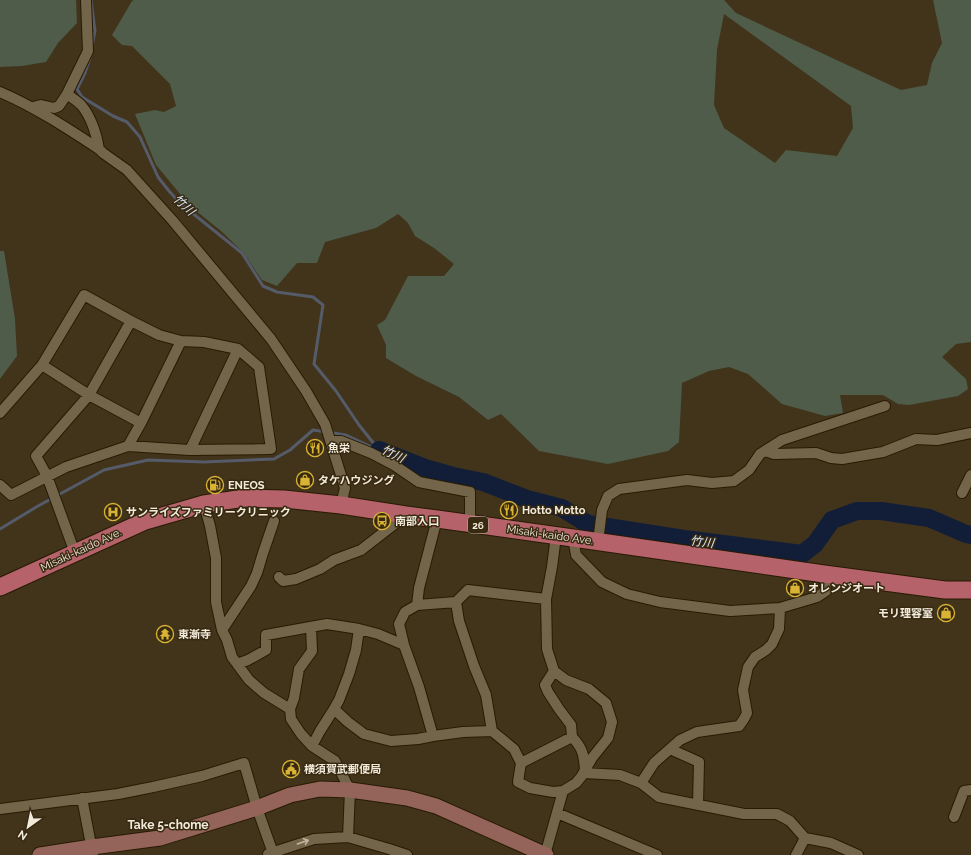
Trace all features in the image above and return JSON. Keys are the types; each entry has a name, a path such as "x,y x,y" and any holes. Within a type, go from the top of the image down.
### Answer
{"main road":[{"name":"Misaki-kaido Ave.","path":"0,587 144,521 204,504 245,498 284,499 341,505 406,516 437,519 824,574 945,590 971,590"}],"street":[{"path":"33,107 41,105 54,108 59,106 67,94 88,51 86,0"},
{"path":"0,92 33,107 68,128 128,170 173,220 266,334 306,391 325,424 331,441 345,488 341,505"},
{"path":"67,94 81,105 87,114 97,136 99,149"},
{"path":"0,413 42,365 84,294 159,335 181,341 204,342 238,349 259,367 271,449 190,450 128,446 66,467 11,495 0,485"},
{"path":"75,553 47,476 36,456 89,395 131,321"},
{"path":"128,446 141,423 181,341"},
{"path":"190,450 238,349"},
{"path":"42,365 89,395 141,423"},
{"path":"598,542 602,510 608,496 619,489 687,480 712,483 734,481 749,470 760,454 782,440 885,406"},
{"path":"765,451 774,454 816,453 831,458 842,459 883,452 916,439 937,440 971,433"},
{"path":"331,441 341,441 372,453 419,482 470,492 470,524"},
{"path":"962,493 971,475"},
{"path":"204,504 216,558 216,602 222,630 227,640 232,657 249,680 264,693 290,709"},
{"path":"280,577 283,581 296,579 320,569 334,560 361,550 406,516"},
{"path":"417,605 419,588 437,519"},
{"path":"222,630 251,586 257,573 274,521"},
{"path":"456,602 459,621 474,666 486,695 492,731 514,749 521,763 518,782 530,788 553,792 563,791 576,783 584,772 592,758 608,738 612,722 606,703 589,689 566,680 554,670 547,649 546,599 552,567 565,537"},
{"path":"565,537 576,555 602,582 627,594 660,602 730,611 780,608 817,598 826,591 824,574"},
{"path":"433,736 419,687 404,645 399,624 405,612 417,605 456,602 468,590 546,599"},
{"path":"641,783 654,763 680,740 697,732 739,726 747,713 743,690 748,667 755,657 772,644 778,629 780,608"},
{"path":"237,664 266,650 266,635 327,624 358,628 378,634 404,645"},
{"path":"311,627 312,651 299,669 294,698 290,709 292,719 301,734 312,746 335,761 350,790 348,837"},
{"path":"312,746 334,710 349,674 356,650 358,628"},
{"path":"554,670 545,685 559,710 571,725 572,737 576,740 583,753 584,772"},
{"path":"334,710 364,734 391,741 418,739 463,732 492,731"},
{"path":"521,763 572,737"},
{"path":"670,748 699,762 698,805"},
{"path":"0,809 118,794 202,776 244,763 256,808 271,854 314,839 348,837 389,848 407,855"},
{"path":"584,772 620,775 641,783 659,797 744,814 777,814 790,821 805,838 831,843 858,855"},
{"path":"40,855 93,851 160,838 256,808 290,795 320,789 350,790 407,798 436,806 545,855 563,791"},
{"path":"954,817 964,791 971,790"},
{"path":"82,798 93,851"},
{"path":"558,813 656,855"},
{"path":"796,855 805,838"}],"green space":[{"path":"0,0 76,0 77,23 58,43 46,62 22,66 0,67"},
{"path":"724,0 736,13 901,90 927,85 932,63 942,43 933,0 971,0 971,342 956,344 942,357 966,379 968,389 958,396 909,405 898,404 883,395 840,395 843,413 825,416 782,404 748,374 729,367 709,371 682,383 679,442 668,451 608,464 539,451 501,414 488,420 459,397 416,376 386,358 386,345 377,325 385,320 408,276 444,276 454,264 434,248 415,236 408,223 398,214 376,228 325,242 317,263 297,263 277,286 262,280 243,252 221,231 190,206 156,165 135,114 155,110 164,112 176,106 170,84 132,46 122,45 112,35 132,1","holes":["724,14 851,106 853,128 837,156 786,150 775,163 724,128 714,105 717,50"]},
{"path":"0,251 4,251 15,319 17,356 0,379"}],"waterway":[{"name":"竹川","path":"91,0 95,31 92,46"},
{"name":"竹川","path":"91,55 85,73 77,89 82,97 113,116 127,122 140,137 158,177 181,204 242,253 263,286 277,292 313,297 323,305 314,364 336,391 359,425 379,450"},
{"path":"0,529 38,506 104,470 148,460 204,462 274,459 290,450 313,430 346,435 378,450"},
{"name":"竹川","path":"379,450 425,468 453,476 483,482 527,499 562,508 588,524 684,539 802,554 815,544 832,520 857,511 881,511 929,518 971,535"}],"place":[{"name":"魚栄","path":"315,448"},
{"name":"タケハウジング","path":"305,480"},
{"name":"ENEOS","path":"215,485"},
{"name":"Hotto Motto","path":"509,510"},
{"name":"サンライズファミリークリニック","path":"113,512"},
{"name":"南部入口","path":"382,521"},
{"name":"オレンジオート","path":"795,588"},
{"name":"モリ理容室","path":"946,613"},
{"name":"東漸寺","path":"165,634"},
{"name":"横須賀武郵便局","path":"291,769"}],"district":[{"name":"Take 5-chome","path":"168,825"}]}
